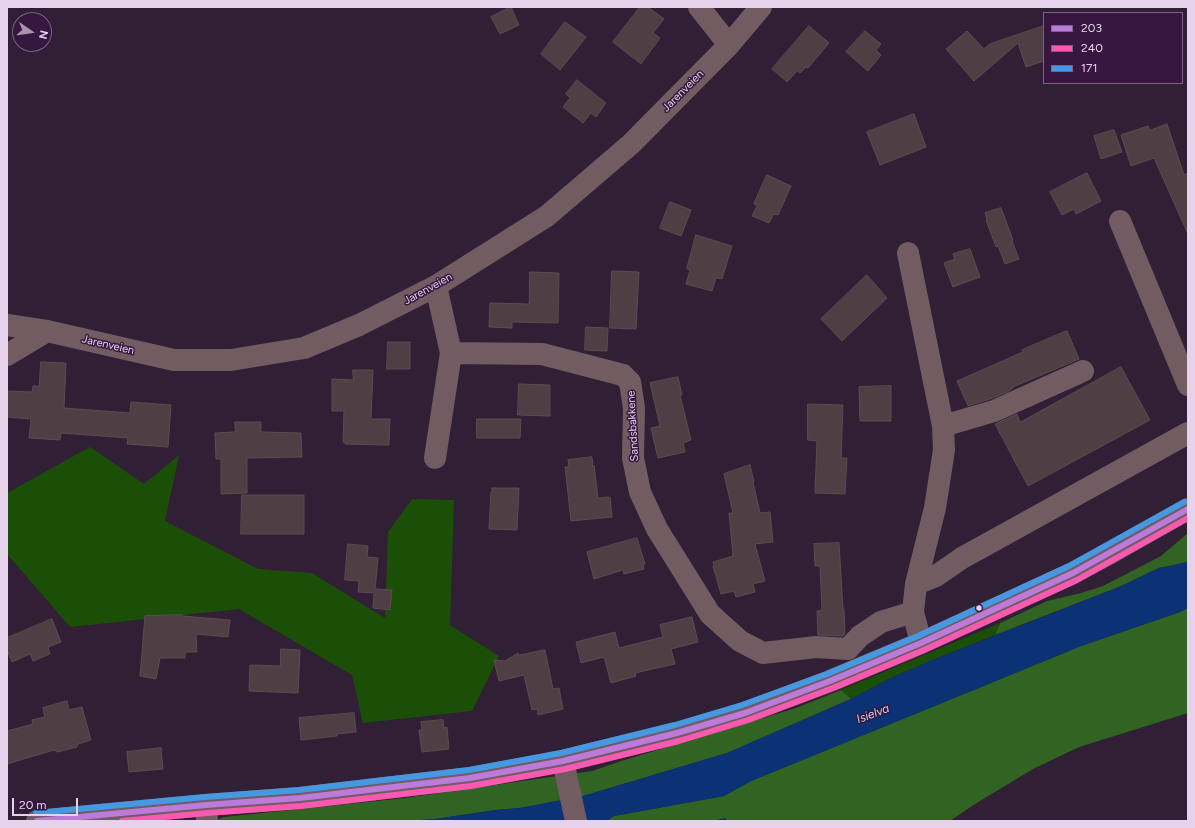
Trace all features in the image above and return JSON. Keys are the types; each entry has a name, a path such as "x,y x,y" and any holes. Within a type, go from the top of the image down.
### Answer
{"main road":[{"path":"37,821 206,813 300,798 470,778 563,761 677,733 745,713 830,681 921,643 1073,573 1188,509"}],"street":[{"path":"699,7 729,45"},
{"name":"Jarenveien","path":"7,325 47,331 174,360 230,360 304,348 359,325 436,286 547,216 631,144 729,45 761,7"},
{"path":"1120,221 1188,385"},
{"path":"908,253 943,426 944,450 935,508 916,584 913,612 921,643"},
{"path":"435,458 452,353 436,286"},
{"path":"7,355 47,331"},
{"name":"Sandsbakkene","path":"452,353 542,354 623,375 630,382 634,408 633,458 640,492 657,529 710,614 740,641 763,653 816,647 848,649 860,636 882,622 913,612"},
{"path":"943,426 994,411 1083,371"},
{"path":"916,584 936,576 962,558 1188,433"},
{"path":"563,761 576,821"}],"green space":[{"path":"90,447 144,484 179,455 165,521 258,569 312,573 385,618 388,532 412,499 454,500 450,625 499,656 472,711 363,723 352,675 239,609 70,627 7,554 7,493"},
{"path":"1188,533 1188,562 1159,568 1119,587 995,635 1000,623 1047,601 1103,586 1161,556"},
{"path":"1188,608 1188,713 1079,747 1033,769 950,821 726,821 726,818 712,821 606,821 614,816 724,796 751,781 1081,646"},
{"path":"1000,623 995,635 891,678 851,699 841,690"},
{"path":"841,690 851,699 727,753 583,796 520,808 408,821 214,821 224,817 405,798 592,771 796,708"}],"water":[{"name":"Isielva","path":"1188,562 1188,608 1081,646 751,781 724,796 614,816 606,821 408,821 520,808 583,796 727,753 851,699 891,678 930,661 1119,587 1159,568"}],"building":[{"path":"511,7 519,25 500,34 491,17"},
{"path":"640,7 648,7 664,19 653,33 660,38 641,64 613,42"},
{"path":"565,22 586,37 560,70 541,54"},
{"path":"809,26 829,43 808,68 806,67 800,73 798,70 787,82 772,69"},
{"path":"1043,26 1043,61 1026,67 1018,43 974,81 946,49 967,31 984,49 990,44"},
{"path":"865,31 881,44 876,50 881,55 868,71 846,52"},
{"path":"577,80 606,103 596,117 591,113 583,123 563,107 570,98 566,94"},
{"path":"914,114 926,147 880,165 867,132"},
{"path":"1167,124 1184,175 1188,173 1188,234 1154,158 1131,166 1121,135 1148,126 1150,130"},
{"path":"1114,130 1122,152 1101,159 1094,136"},
{"path":"1087,173 1101,201 1076,214 1074,209 1062,215 1050,192"},
{"path":"767,175 791,186 778,215 774,214 769,223 752,216 757,206 754,204"},
{"path":"670,202 691,210 681,236 660,228"},
{"path":"1001,208 1019,259 1005,264 998,246 996,247 986,220 985,213"},
{"path":"696,235 732,246 722,279 716,278 712,291 686,284 690,270 687,269"},
{"path":"970,249 980,277 953,287 944,263 955,259 953,254"},
{"path":"612,271 639,272 636,329 610,328"},
{"path":"530,272 559,273 558,323 512,322 512,328 489,327 490,303 529,304"},
{"path":"867,275 887,298 842,341 821,319"},
{"path":"586,327 608,328 607,351 585,350"},
{"path":"1067,331 1079,359 1013,387 1007,392 968,406 957,381 1023,352 1022,350"},
{"path":"388,342 410,342 410,369 387,369"},
{"path":"41,362 66,363 64,408 130,413 131,402 171,405 168,447 127,444 128,438 61,433 60,440 29,438 31,419 7,417 7,391 32,392 33,386 39,386"},
{"path":"1121,367 1150,420 1028,486 995,424 1017,414 1020,422"},
{"path":"353,370 373,370 371,419 390,419 389,445 345,444 345,442 343,442 344,411 332,411 332,379 353,380"},
{"path":"678,377 682,395 680,395 691,440 683,443 685,452 658,458 651,428 660,426 650,383"},
{"path":"519,384 550,385 550,416 518,415"},
{"path":"891,386 891,421 860,421 859,387"},
{"path":"808,404 843,405 841,458 847,458 845,494 815,493 817,441 808,440"},
{"path":"477,419 521,419 520,438 477,438"},
{"path":"235,422 261,422 261,432 301,433 302,457 247,458 247,493 221,494 221,459 216,459 215,433 235,432"},
{"path":"592,457 598,498 610,497 612,517 571,521 565,467 569,467 568,460"},
{"path":"750,465 760,513 770,512 773,542 755,544 765,581 753,584 755,592 736,597 734,591 721,594 713,562 733,556 729,513 733,513 724,474"},
{"path":"492,488 519,488 517,530 489,529"},
{"path":"242,495 304,495 304,534 241,534"},
{"path":"637,538 645,564 643,564 644,569 624,574 623,570 594,579 587,552"},
{"path":"839,543 845,634 843,636 818,635 817,611 822,610 820,566 815,566 814,544"},
{"path":"348,544 368,546 367,557 378,558 375,589 392,590 390,610 373,608 374,593 358,592 359,581 345,580"},
{"path":"182,615 230,620 228,637 196,634 197,652 185,652 185,658 160,658 156,679 140,676 145,616"},
{"path":"692,617 698,642 671,649 675,664 635,673 636,676 611,683 604,657 581,663 576,642 615,632 619,648 663,637 660,625"},
{"path":"52,619 61,642 48,647 50,654 33,661 30,654 12,662 7,650 7,638"},
{"path":"281,649 300,650 298,693 249,691 250,665 280,666"},
{"path":"545,650 553,689 559,688 563,709 538,715 537,709 532,710 524,675 499,681 494,660 505,661 518,653 519,655"},
{"path":"67,701 69,710 82,707 91,740 78,744 77,747 58,752 54,750 7,764 7,731 33,724 32,720 45,717 43,708"},
{"path":"354,713 356,732 337,734 337,736 301,740 299,718"},
{"path":"443,720 444,728 447,727 449,749 422,752 419,730 422,730 421,722"},
{"path":"161,748 163,769 129,772 127,752"}],"transit line":[{"name":"171","path":"36,813 205,797 299,790 469,770 561,753 675,725 742,705 827,674 918,636 1069,566 1184,502"},
{"name":"203","path":"37,821 206,805 300,798 470,778 563,761 677,733 745,713 830,681 921,643 1073,573 1188,509"},
{"name":"240","path":"122,821 301,806 471,786 565,769 679,741 748,720 833,688 924,650 1077,580 1188,518"}]}
